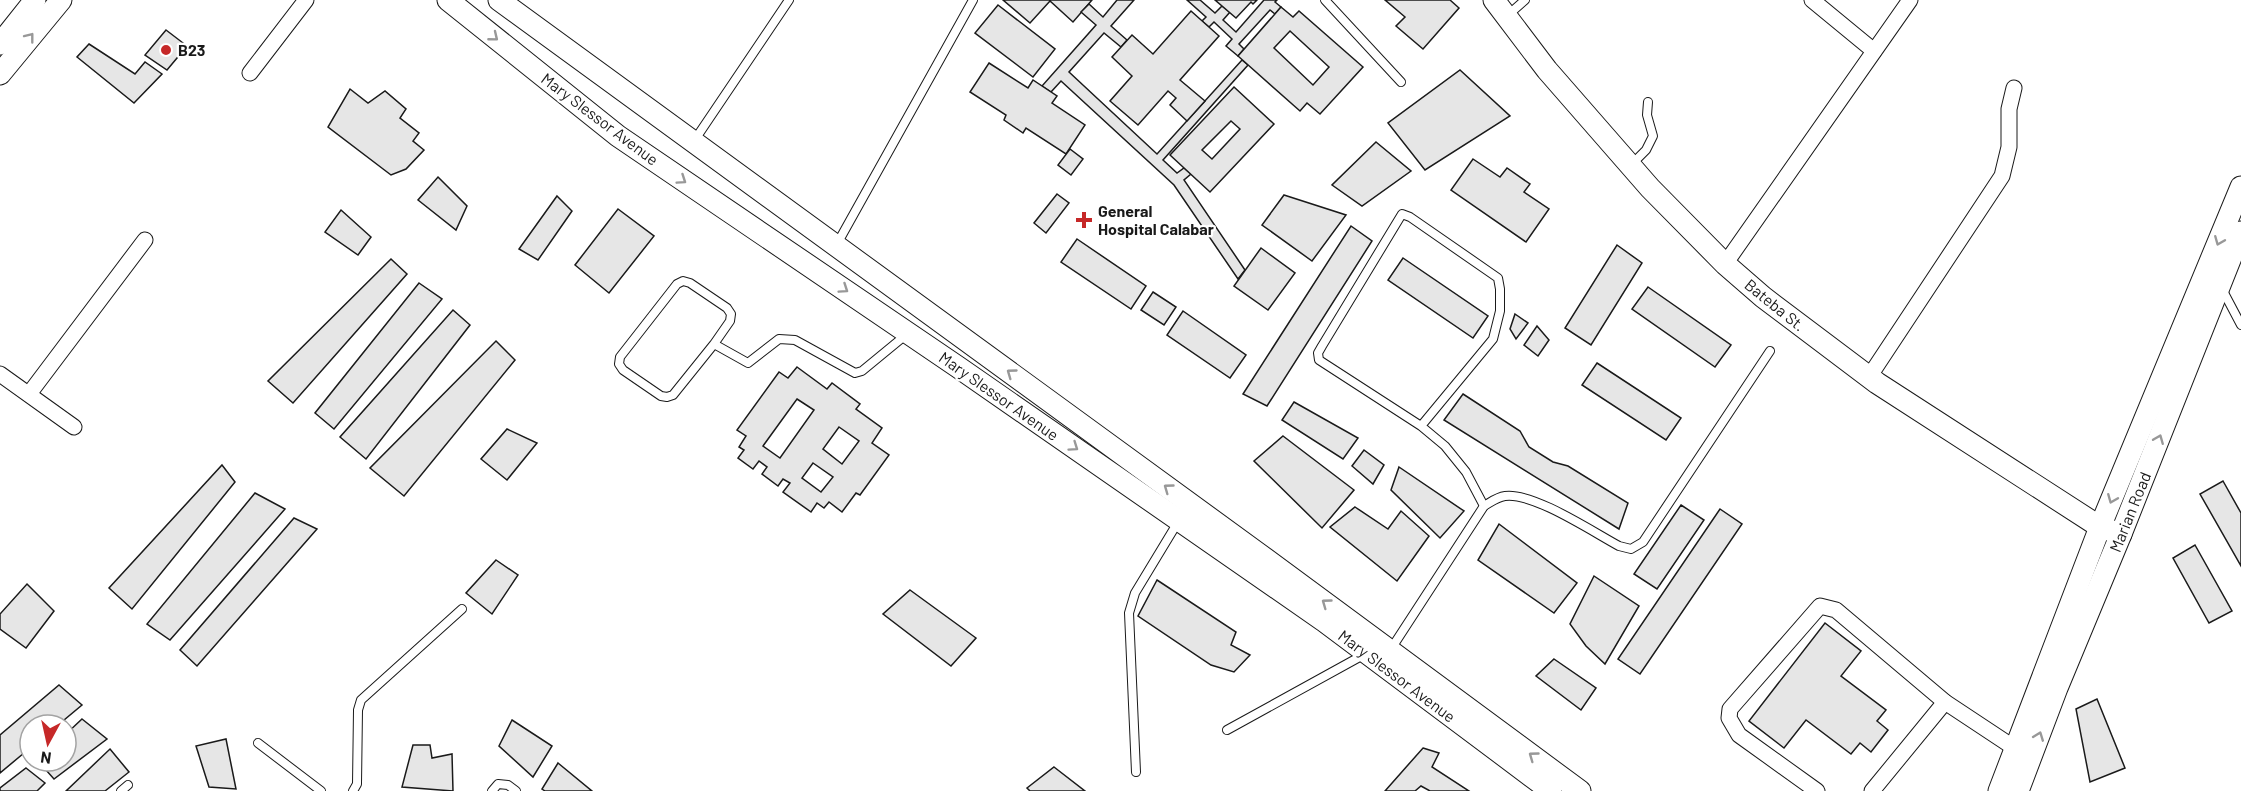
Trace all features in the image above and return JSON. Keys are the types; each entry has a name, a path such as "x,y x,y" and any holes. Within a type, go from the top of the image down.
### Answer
{"main road":[{"path":"0,44 35,0"},
{"path":"0,74 61,0"},
{"name":"Mary Slessor Avenue","path":"448,0 618,136 1179,520 1367,653 1551,791"},
{"name":"Mary Slessor Avenue","path":"499,0 1580,791"},
{"name":"Bateba St.","path":"1494,0 1547,70 1630,166 1725,264 1763,297 1869,377 2100,527 2121,534"},
{"path":"1999,791 2100,527 2241,187"},
{"name":"Marian Road","path":"2018,791 2057,688 2241,232"}],"street":[{"path":"250,74 306,0"},
{"path":"1812,0 1874,51"},
{"path":"1725,264 1910,0"},
{"path":"1869,377 2002,176 2009,147 2009,109 2014,88"},
{"path":"29,394 145,240"},
{"path":"0,374 74,427"},
{"path":"1817,791 1739,735 1730,718 1730,709 1820,606 1836,610 1945,702 2016,749"},
{"path":"1872,791 1945,702"}],"lane":[{"path":"693,142 789,0"},
{"path":"836,246 973,0"},
{"path":"1325,0 1401,82"},
{"path":"1506,17 1525,0"},
{"path":"1630,166 1646,150 1653,136 1647,115 1648,102"},
{"path":"1421,426 1493,339 1500,311 1500,289 1497,278 1410,216 1402,214 1318,353 1319,360 1421,426 1445,446 1456,459 1484,506"},
{"path":"683,281 690,283 727,308 731,314 730,321 714,344 673,395 667,397 661,396 623,370 619,364 620,357 677,284 683,281"},
{"path":"2220,286 2241,325"},
{"path":"714,344 748,363 779,339 795,340 855,373 862,372 908,333"},
{"path":"1390,650 1484,506 1498,498 1507,496 1534,500 1619,546 1631,549 1643,542 1770,351"},
{"path":"1136,772 1129,613 1135,593 1179,520"},
{"path":"353,791 357,784 360,700 462,609"},
{"path":"1227,730 1367,653"},
{"path":"258,743 321,791"},
{"path":"492,791 498,784 503,783 516,791"}],"building":[{"path":"1003,0 1092,0 1073,22 1050,1 1030,23"},
{"path":"1117,0 1134,0 1111,26 1127,40 1121,47 1104,33 1069,72 1157,154 1242,60 1248,65 1163,160 1177,173 1184,168 1191,174 1184,180 1245,270 1238,279 1174,185 1061,81 1051,92 1042,86 1096,25 1081,12 1089,4 1103,17"},
{"path":"1187,0 1200,0 1215,13 1222,6 1230,12 1223,20 1236,32 1264,0 1277,0 1275,2 1281,7 1275,14 1270,10 1239,44 1244,49 1238,56 1226,46 1232,39 1214,22 1209,27 1202,21 1206,17"},
{"path":"1215,0 1257,0 1253,4 1251,2 1236,18"},
{"path":"1385,0 1450,0 1459,8 1423,49 1396,26 1405,17"},
{"path":"998,5 1055,49 1033,77 975,33"},
{"path":"1281,7 1293,17 1299,11 1363,67 1320,114 1307,103 1300,111 1238,56","holes":["1290,31 1329,67 1313,85 1274,48"]},
{"path":"1191,11 1219,36 1180,80 1205,101 1187,121 1170,105 1176,98 1168,91 1138,125 1110,101 1132,76 1112,57 1132,35 1153,54"},
{"name":"B23","path":"166,30 187,46 167,70 145,55"},
{"path":"89,44 135,74 145,62 162,74 134,103 77,57"},
{"path":"989,63 1028,88 1033,80 1057,96 1052,103 1085,125 1066,154 1026,128 1023,133 1004,120 1006,115 970,92"},
{"path":"1460,70 1510,116 1425,170 1388,123"},
{"path":"1234,87 1274,124 1210,192 1170,155","holes":["1231,121 1240,129 1212,159 1202,150"]},
{"path":"350,89 368,103 385,91 406,109 400,118 419,133 413,141 424,150 406,169 391,175 328,127"},
{"path":"1376,142 1411,171 1362,206 1332,185"},
{"path":"1070,149 1083,159 1071,175 1058,165"},
{"path":"1473,159 1500,177 1507,168 1530,184 1524,192 1549,209 1526,242 1451,190"},
{"path":"438,177 467,206 456,230 418,200"},
{"path":"1057,194 1069,203 1046,233 1034,223"},
{"path":"1284,195 1346,215 1312,261 1262,225"},
{"path":"557,196 572,211 538,260 519,249"},
{"path":"618,209 654,236 609,293 575,265"},
{"path":"341,210 371,237 358,255 325,232"},
{"path":"1351,226 1372,241 1267,406 1243,394"},
{"path":"1077,239 1146,286 1131,309 1061,262"},
{"path":"1617,245 1642,263 1591,345 1565,328"},
{"path":"1261,248 1295,273 1268,310 1234,286"},
{"path":"1403,258 1488,316 1473,338 1388,280"},
{"path":"391,259 407,274 293,403 268,381"},
{"path":"419,283 442,299 334,429 315,413"},
{"path":"1648,287 1731,345 1715,367 1632,309"},
{"path":"1153,292 1176,307 1164,325 1141,310"},
{"path":"453,310 470,325 366,459 340,437"},
{"path":"1183,311 1246,355 1230,378 1167,335"},
{"path":"1515,314 1528,323 1516,339 1510,329"},
{"path":"1537,326 1549,340 1538,356 1524,345"},
{"path":"496,341 515,360 404,496 370,468"},
{"path":"1597,363 1681,418 1666,440 1582,385"},
{"path":"797,367 827,389 832,383 860,404 856,409 882,428 872,443 889,455 860,495 856,493 842,512 829,502 824,508 817,503 811,512 783,492 790,483 783,479 778,486 762,474 767,467 759,461 753,469 738,458 744,450 739,447 746,436 737,430 779,372 788,378","holes":["797,399 814,410 780,458 763,446","839,427 859,441 842,464 823,449","813,463 833,477 821,492 802,478"]},
{"path":"1463,394 1520,431 1529,447 1553,462 1568,466 1628,503 1619,529 1444,420"},
{"path":"1294,402 1358,438 1343,459 1282,420"},
{"path":"507,429 537,443 507,480 481,459"},
{"path":"1283,436 1354,490 1322,528 1254,461"},
{"path":"1364,450 1384,465 1373,484 1352,466"},
{"path":"222,465 235,482 132,609 109,588"},
{"path":"1399,467 1464,511 1440,538 1391,490"},
{"path":"2223,481 2241,513 2241,566 2200,494"},
{"path":"255,493 285,509 170,640 147,624"},
{"path":"1681,505 1704,520 1657,589 1634,574"},
{"path":"1355,507 1388,529 1401,511 1429,536 1397,581 1330,527"},
{"path":"1720,509 1742,524 1640,674 1618,659"},
{"path":"294,518 317,529 197,666 180,650"},
{"path":"1499,524 1577,583 1554,613 1478,560"},
{"path":"2195,545 2232,611 2209,623 2173,558"},
{"path":"496,560 518,575 492,614 466,593"},
{"path":"1594,576 1639,606 1605,664 1586,646 1570,624"},
{"path":"1157,580 1236,632 1231,645 1250,655 1234,672 1211,665 1138,616"},
{"path":"27,584 54,611 26,648 0,629 0,614"},
{"path":"910,590 976,638 951,666 883,614"},
{"path":"1825,623 1861,651 1841,676 1886,710 1877,721 1888,730 1871,752 1860,743 1851,754 1806,720 1784,748 1749,721"},
{"path":"1554,659 1596,688 1581,710 1536,676"},
{"path":"59,685 82,705 72,713 26,713"},
{"path":"2097,699 2125,768 2090,782 2076,709"},
{"path":"82,719 107,739 78,761 78,723"},
{"path":"18,720 18,758 0,773 0,735"},
{"path":"512,720 552,746 533,777 499,746"},
{"path":"226,739 236,789 209,787 196,746"},
{"path":"413,745 430,745 432,758 452,754 453,791 402,787"},
{"path":"1423,748 1439,753 1432,767 1469,791 1430,791 1421,786 1415,791 1385,791"},
{"path":"110,749 129,772 105,791 66,791"},
{"path":"558,763 592,791 545,791 542,789"},
{"path":"1054,767 1085,791 1030,791 1027,788"},
{"path":"20,773 32,773 45,783 37,791 0,791 0,788"},
{"path":"49,773 62,773 54,779"}],"place":[{"name":"B23","path":"166,50"},
{"name":"General Hospital Calabar","path":"1084,220"}]}
